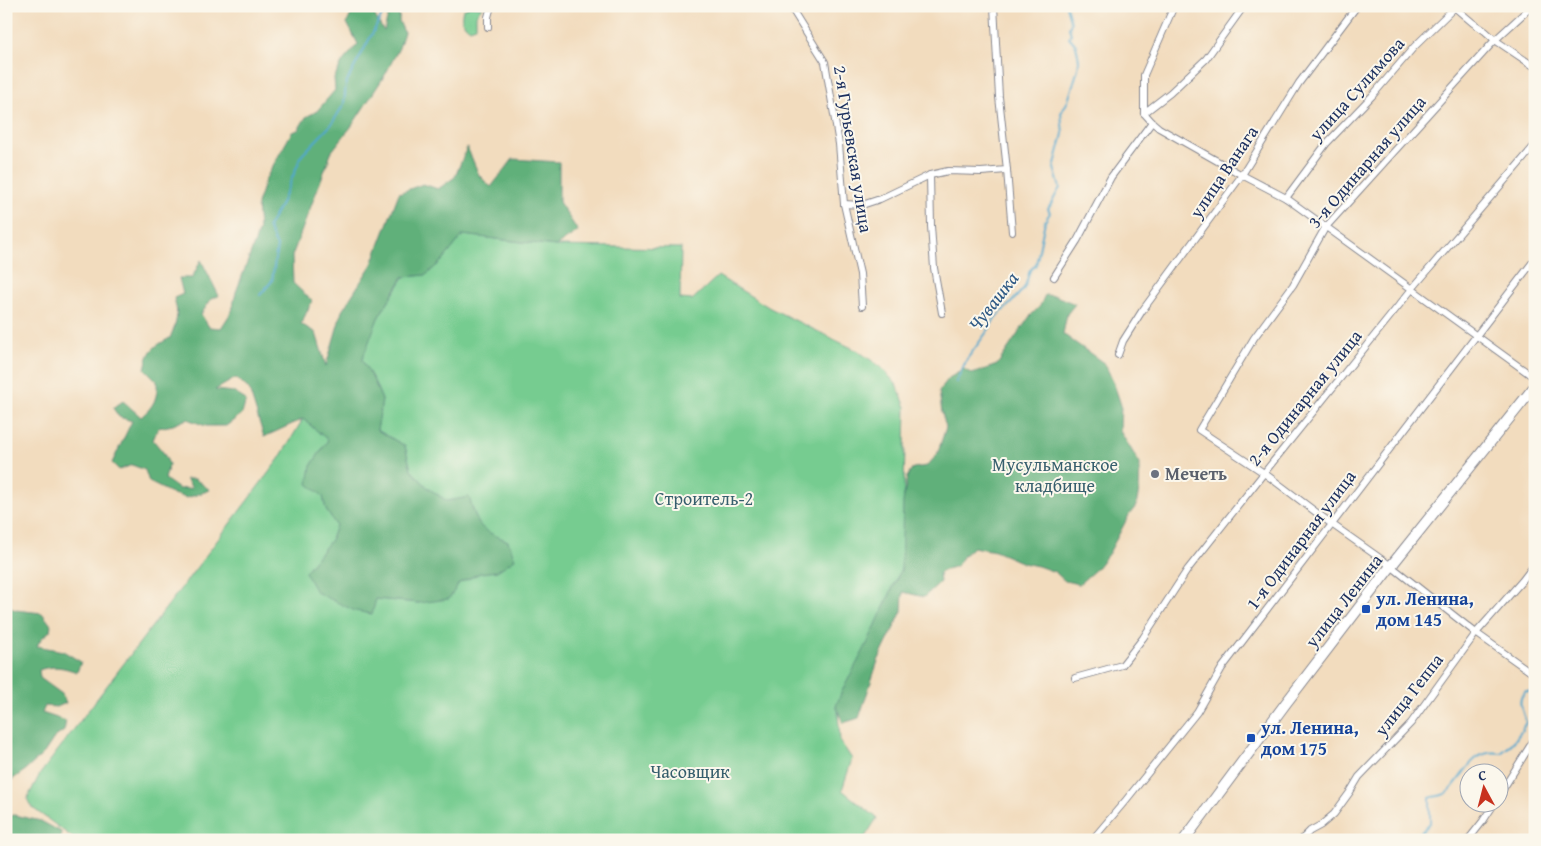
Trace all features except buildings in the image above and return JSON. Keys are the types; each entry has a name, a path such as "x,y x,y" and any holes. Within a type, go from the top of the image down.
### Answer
{"main road":[{"name":"улица Ленина","path":"1186,839 1286,703 1391,566 1535,386"}],"street":[{"path":"488,27 491,6"},
{"name":"2-я Гурьевская улица","path":"790,6 825,62 839,144 844,204 860,274 862,306"},
{"path":"994,6 999,97 1012,232"},
{"path":"1174,6 1144,75 1144,113 1152,122 1159,128 1286,198 1535,378"},
{"path":"1144,113 1170,93 1206,60 1244,6"},
{"name":"улица Ванага","path":"1118,355 1123,341 1142,311 1242,175 1299,83 1357,6"},
{"name":"3-я Одинарная улица","path":"1264,473 1199,430 1254,338 1293,285 1325,228 1495,40 1532,6"},
{"path":"1455,7 1495,40 1535,67"},
{"name":"улица Сулимова","path":"1286,198 1326,144 1372,96 1414,47 1455,7"},
{"path":"1054,277 1078,241 1111,177 1152,122"},
{"name":"2-я Одинарная улица","path":"1075,678 1122,665 1143,638 1188,570 1264,473 1412,289 1535,145"},
{"path":"844,204 862,205 930,174 948,170 981,172 1007,170"},
{"path":"930,174 930,226 934,268 942,313"},
{"name":"1-я Одинарная улица","path":"1092,840 1197,712 1222,668 1535,259"},
{"path":"1264,473 1391,566 1476,633 1535,675"},
{"name":"улица Геппа","path":"1302,840 1310,831 1334,814 1359,777 1411,723 1476,633 1535,564"},
{"path":"1508,781 1535,738"},
{"path":"1468,840 1488,814"}],"green space":[{"path":"355,6 373,6 375,16 384,31 390,8 400,7 399,21 404,32 399,48 385,75 351,127 332,151 292,256 293,283 312,301 301,324 316,333 326,366 342,311 372,264 399,193 423,184 438,189 455,177 467,147 479,175 491,187 513,159 559,162 559,202 578,231 556,246 463,235 443,260 426,275 403,277 378,318 362,360 382,400 377,430 405,446 411,470 428,488 447,501 469,497 481,526 490,533 508,541 515,559 497,571 480,573 459,583 449,599 419,603 376,599 372,614 355,611 316,592 305,572 331,540 336,525 326,510 323,496 308,484 311,466 328,440 303,419 264,437 249,389 236,378 215,390 233,392 246,400 242,414 226,426 206,426 187,419 173,425 158,428 153,440 163,452 169,464 165,479 179,489 192,488 186,479 195,479 210,490 187,498 173,494 149,482 145,470 132,465 119,470 112,463 132,421 119,417 113,408 123,401 141,417 152,405 156,397 157,381 145,369 148,357 153,349 170,338 177,314 174,298 183,294 179,278 192,278 201,260 219,296 212,298 201,314 209,327 221,328 232,311 236,292 259,228 257,204 265,180 292,132 298,130 306,117 317,111 335,90 334,78 343,61 358,44 347,23"},
{"path":"470,6 482,7 476,15 476,27 470,29 463,23 462,16 463,10"},
{"name":"Строитель-2","path":"463,235 556,246 681,248 680,299 692,300 718,276 770,308 858,351 881,367 896,384 906,407 902,566 838,713 840,741 852,759 842,790 877,818 863,840 76,840 34,809 27,799 40,774 279,459 303,419 328,440 311,466 323,496 326,510 336,525 331,540 305,572 376,599 419,603 480,573 497,571 508,541 490,533 481,526 475,516 469,498 447,501 428,488 411,470 405,446 377,430 382,400 374,381 361,360 378,318 404,277 426,275 443,260"},
{"name":"Мусульманское кладбище","path":"1045,295 1056,296 1075,304 1067,314 1063,334 1105,364 1114,384 1121,405 1120,431 1140,464 1136,506 1129,515 1109,553 1096,569 1079,584 1065,581 1055,572 1038,566 1023,563 995,551 973,547 963,556 957,566 939,573 940,582 924,597 903,592 902,611 878,661 859,718 843,723 836,706 901,570 903,502 907,477 913,468 927,466 937,455 946,427 939,391 949,378 964,369 972,374 997,365 1030,316 1040,306"},
{"path":"6,578 10,607 15,610 42,613 51,625 50,631 41,639 37,646 63,651 81,662 77,672 58,667 39,670 40,678 62,694 66,703 57,707 45,706 42,713 66,721 64,731 54,738 44,753 27,769 6,784"},
{"path":"14,815 41,821 61,832 61,840 6,840 6,816"}],"waterway":[{"path":"260,295 272,281 277,246 268,227 279,208 302,155 331,125 344,104 346,83 387,6"},
{"name":"Чувашка","path":"956,382 967,359 995,318 1025,287 1030,270 1036,265 1045,221 1050,213 1048,209 1060,188 1054,168 1063,134 1061,113 1068,101 1079,60 1076,45 1069,37 1071,34 1069,28 1071,23 1066,6"},
{"path":"1414,840 1430,823 1430,798 1448,792 1476,759 1491,753 1501,753 1516,739 1526,722 1520,702 1521,698 1526,691 1535,692"}],"place":[{"name":"Мечеть","path":"1155,474"},
{"name":"ул. Ленина, дом 145","path":"1366,609"},
{"name":"ул. Ленина, дом 175","path":"1251,738"}],"park label":[{"name":"Часовщик","path":"690,772"}]}
